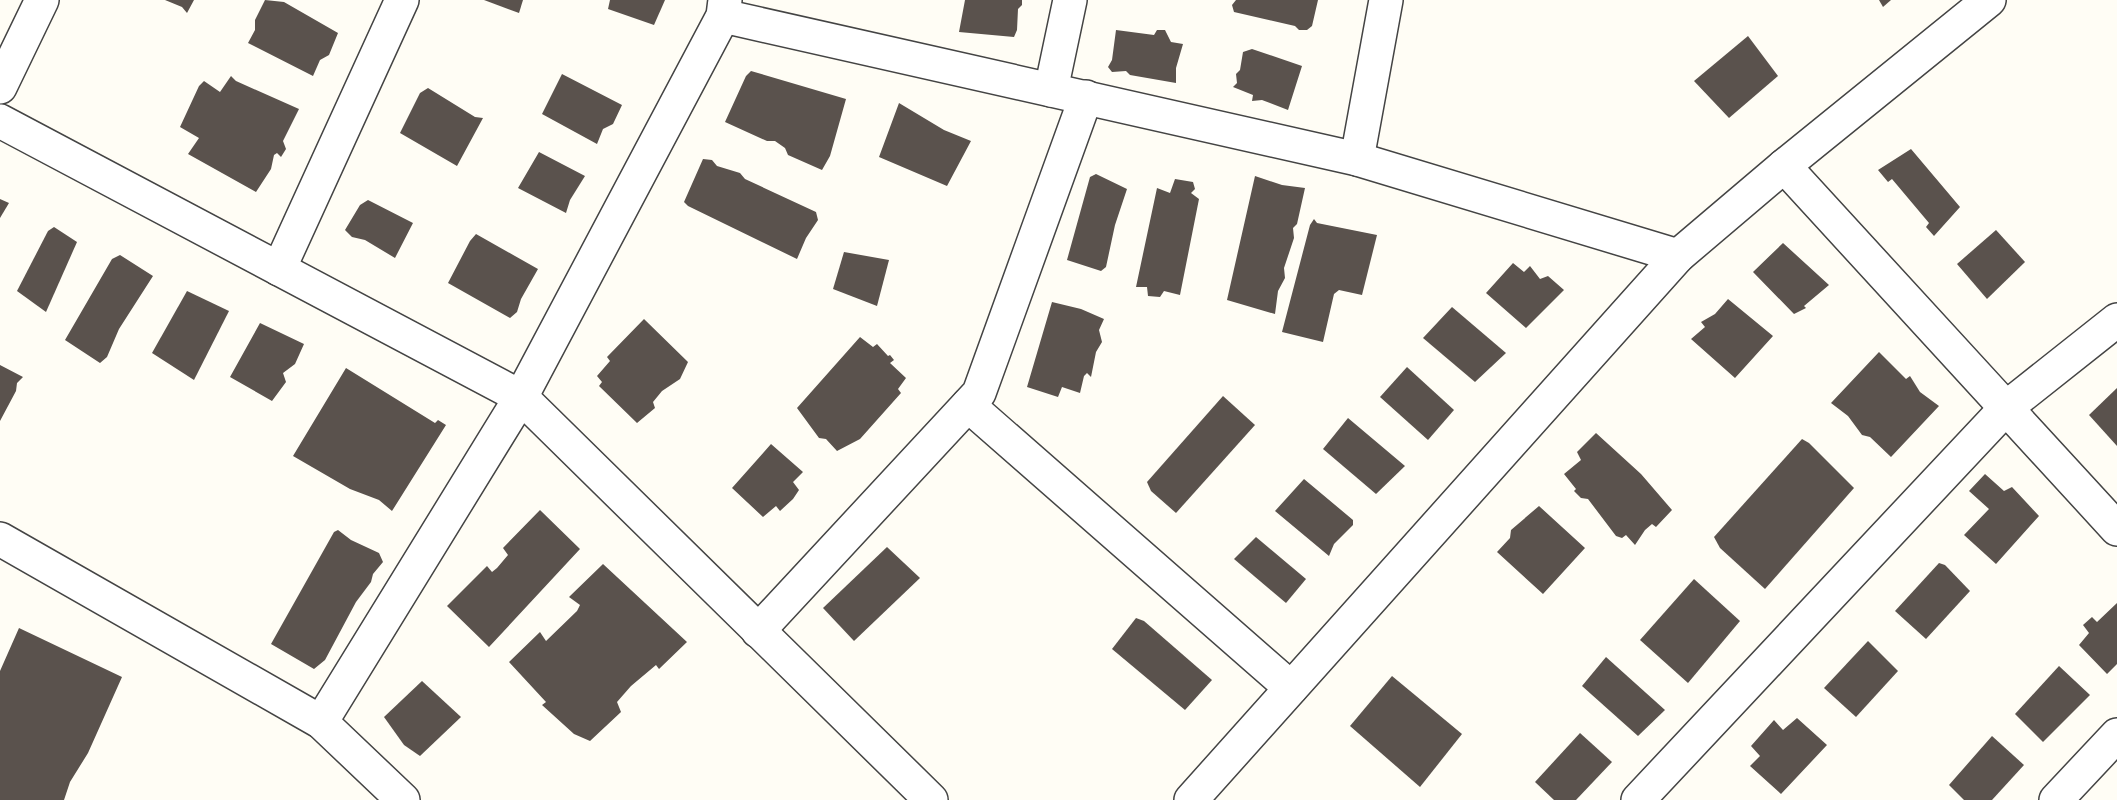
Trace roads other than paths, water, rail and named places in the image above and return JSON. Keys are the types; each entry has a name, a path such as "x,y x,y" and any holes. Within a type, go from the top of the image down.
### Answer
{"street":[{"path":"0,87 42,0"},
{"path":"279,270 402,0"},
{"path":"1052,90 1070,0"},
{"path":"1357,159 1386,0"},
{"path":"1191,800 1678,256 1784,166 1989,0"},
{"path":"321,722 521,398 724,8 1052,90 1357,159 1678,256"},
{"path":"758,631 979,393 1086,97"},
{"path":"0,120 521,398 931,800"},
{"path":"1784,166 2117,529"},
{"path":"1638,800 2006,408 2117,320"},
{"path":"968,405 1292,688"},
{"path":"4,548 321,722 403,800"},
{"path":"2056,800 2117,735"}]}
